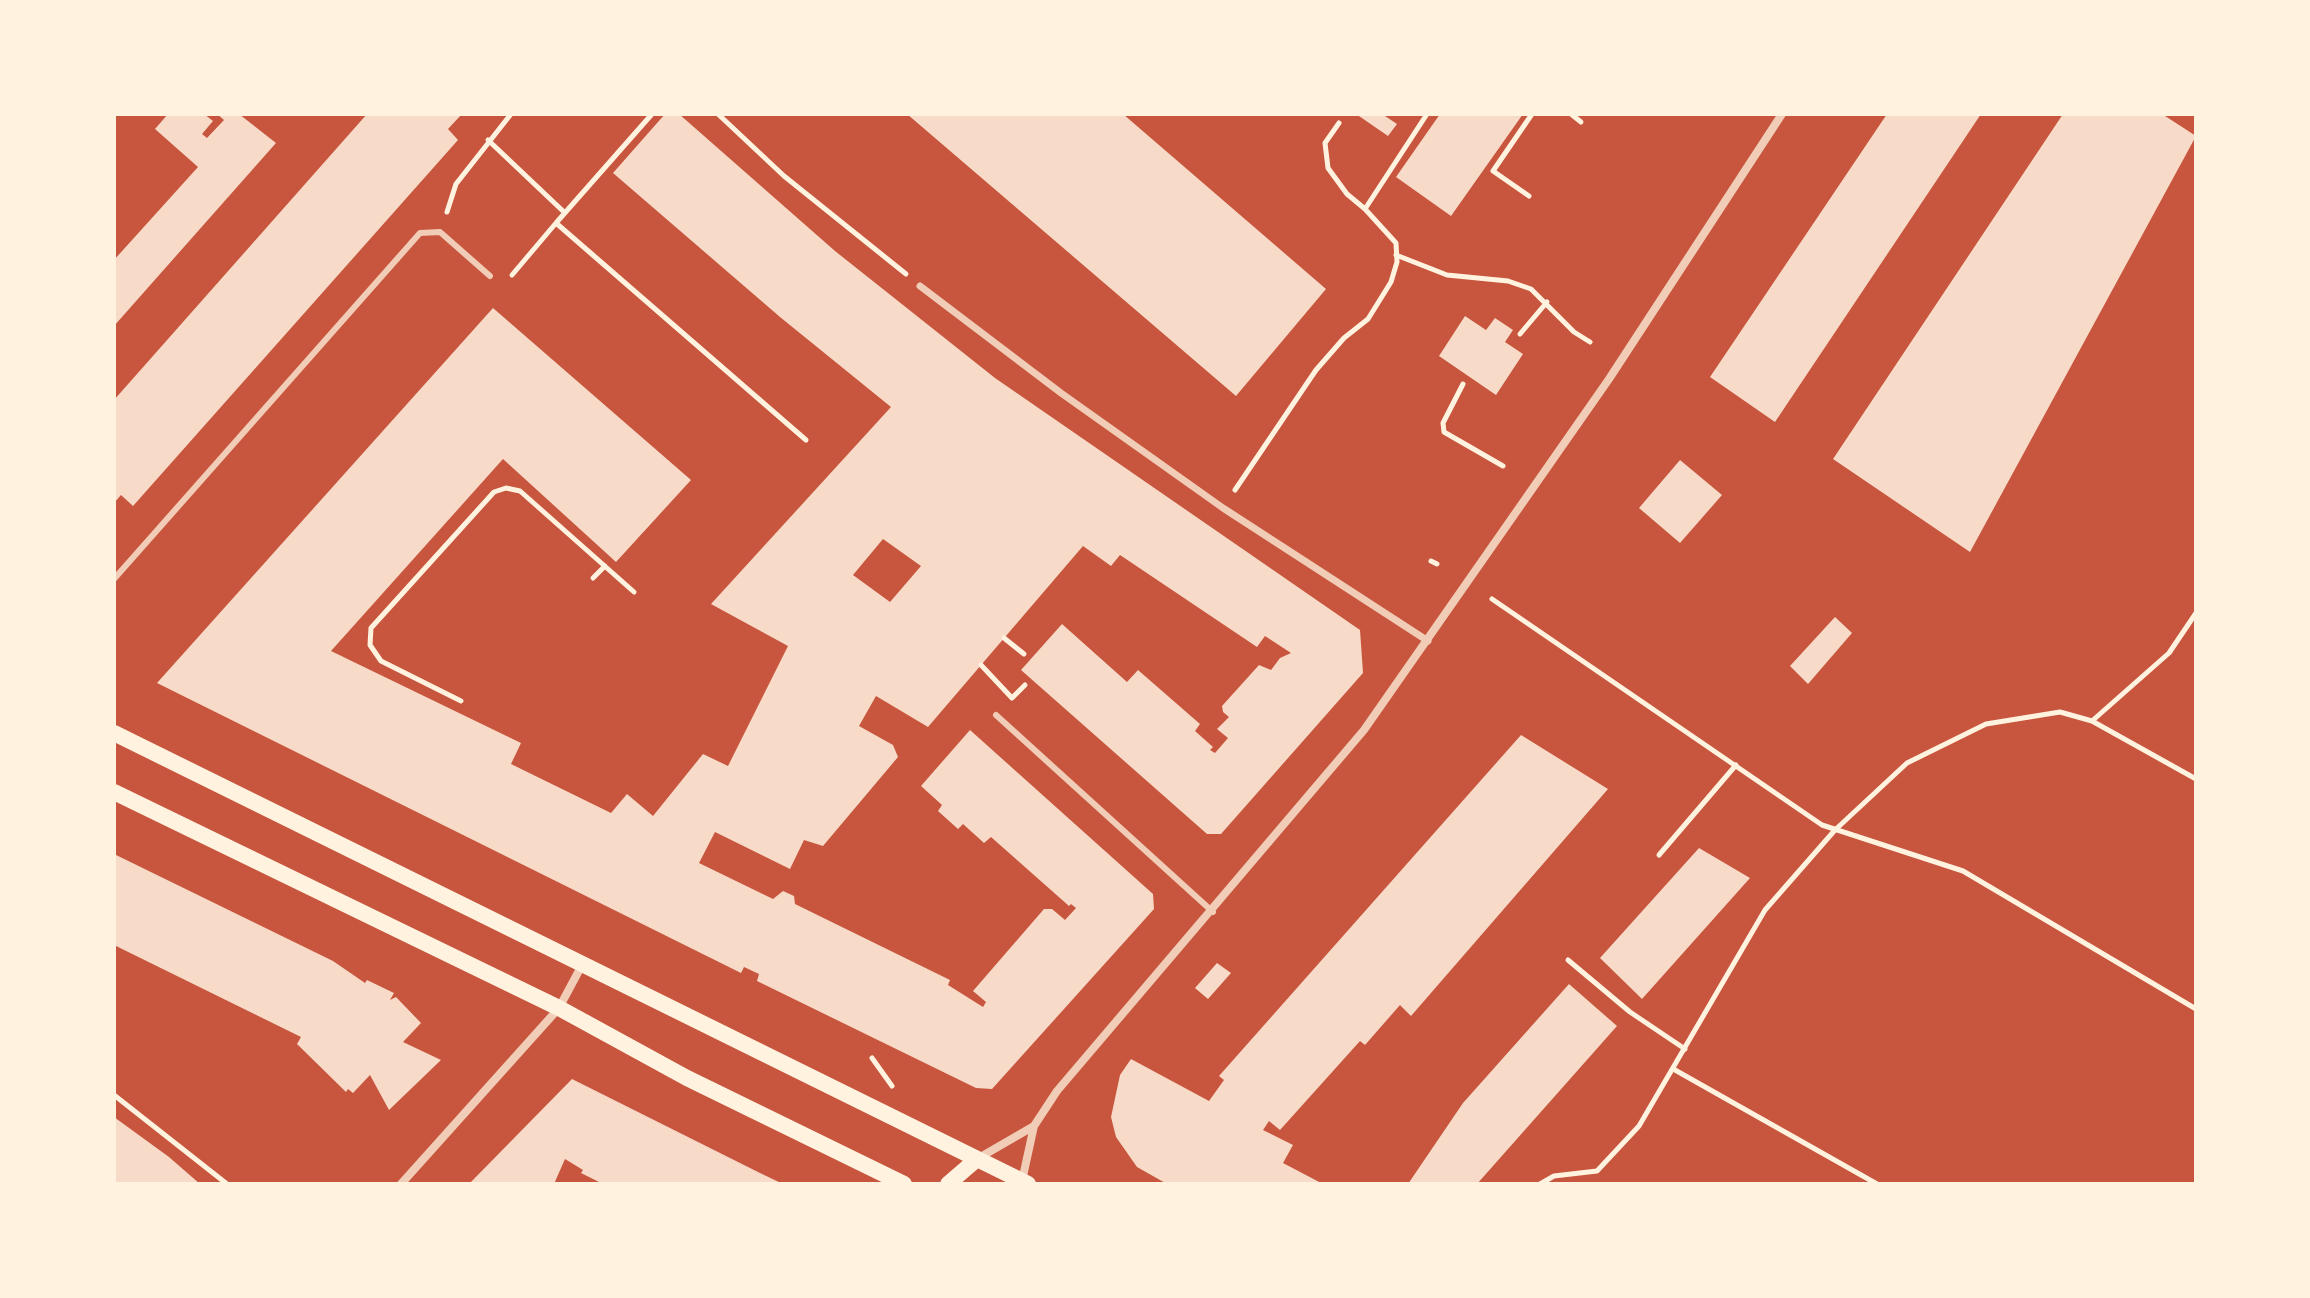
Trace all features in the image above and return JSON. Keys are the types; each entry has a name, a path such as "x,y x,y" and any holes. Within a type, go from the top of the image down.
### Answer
{"main road":[{"path":"114,733 1023,1183"},
{"path":"114,792 559,1008 687,1078 904,1184"},
{"path":"948,1184 977,1159"}],"street":[{"path":"1023,1183 1034,1126 1057,1091 1213,912 1364,730 1609,379 1782,114"},
{"path":"920,286 1061,393 1223,508 1428,641"},
{"path":"401,1184 559,1008 582,965"},
{"path":"977,1159 1034,1126"}],"lane":[{"path":"114,579 420,233 440,232 490,276"},
{"path":"996,715 1213,912"}],"path":[{"path":"440,232 456,184 511,114"},
{"path":"503,286 652,114"},
{"path":"718,114 784,176 920,286"},
{"path":"1365,209 1427,114"},
{"path":"1529,196 1493,171 1532,114"},
{"path":"1571,114 1581,122"},
{"path":"1223,508 1316,370 1344,338 1368,319 1391,282 1396,243 1347,194 1328,168 1325,143 1339,123"},
{"path":"488,140 565,213"},
{"path":"556,223 806,440"},
{"path":"1396,255 1447,275 1531,289 1547,302 1566,325 1590,342"},
{"path":"1520,334 1547,302"},
{"path":"1463,384 1443,423 1444,432 1503,466"},
{"path":"461,701 381,661 370,645 371,628 494,492 506,488 520,491 634,592"},
{"path":"593,578 605,566"},
{"path":"1492,599 1835,830 1963,871 2196,1009"},
{"path":"2092,721 2169,653 2196,613"},
{"path":"1004,638 1024,654"},
{"path":"981,665 1012,698 1025,685"},
{"path":"1540,1184 1554,1176 1597,1171 1639,1126 1675,1070 1765,910 1835,830 1907,763 1986,724 2060,712 2092,721 2196,779"},
{"path":"1659,855 1736,765"},
{"path":"1568,960 1630,1012 1685,1049"},
{"path":"1675,1070 1877,1184"},
{"path":"114,1095 227,1184"}],"building":[{"path":"168,114 204,114 213,121 202,134 207,138 224,120 217,114 239,114 276,143 114,326 114,260 198,167 155,129"},
{"path":"367,114 462,114 448,129 458,140 133,506 121,495 114,503 114,400"},
{"path":"665,114 679,114 835,251 995,378 1360,630 1363,673 1221,834 1207,834 1021,670 1062,624 1127,682 1138,670 1200,724 1195,731 1213,747 1210,750 1215,753 1228,738 1217,729 1229,717 1222,706 1259,665 1271,670 1280,658 1291,653 1265,636 1257,647 1120,555 1111,566 1083,546 928,727 876,696 859,726 893,745 898,757 823,846 804,840 790,869 715,832 699,863 773,899 783,891 794,896 795,904 950,980 948,985 983,1007 986,1002 973,991 1044,909 1052,909 1065,920 1076,908 1071,904 1069,906 991,837 984,843 963,824 958,829 938,811 942,805 921,786 970,730 1153,894 1154,909 992,1089 976,1088 757,981 759,974 744,967 741,973 157,683 493,308 691,480 616,562 503,459 331,651 521,743 511,764 611,813 627,794 653,816 703,754 728,766 788,646 711,604 891,407 780,317 613,173","holes":["883,539 921,566 890,602 853,575"]},
{"path":"907,114 1123,114 1326,289 1236,396"},
{"path":"1356,114 1382,114 1397,124 1388,136"},
{"path":"1440,114 1523,114 1451,216 1396,177"},
{"path":"1887,114 1981,114 1775,422 1710,377"},
{"path":"2063,114 2162,114 2196,136 1970,552 1833,459"},
{"path":"1465,316 1486,330 1495,318 1513,330 1505,342 1523,354 1496,395 1439,356"},
{"path":"1680,460 1722,495 1680,543 1639,508"},
{"path":"1835,617 1852,633 1808,684 1790,666"},
{"path":"1521,735 1608,789 1411,1016 1400,1005 1365,1045 1360,1041 1280,1130 1269,1121 1263,1130 1293,1145 1283,1163 1323,1184 1167,1184 1137,1167 1116,1137 1111,1117 1120,1075 1131,1059 1209,1101 1224,1080 1219,1076"},
{"path":"1699,848 1750,878 1642,999 1600,958"},
{"path":"114,854 333,961 365,983 367,980 394,993 390,1000 396,997 421,1023 403,1042 441,1060 389,1110 370,1075 353,1093 348,1089 346,1092 297,1044 301,1037 114,945"},
{"path":"1217,963 1231,973 1208,999 1195,988"},
{"path":"1569,984 1617,1026 1477,1184 1408,1184 1463,1103"},
{"path":"572,1079 783,1184 603,1184 581,1173 583,1170 565,1159 554,1184 469,1184"},
{"path":"114,1117 169,1157 200,1184 114,1184"}]}
